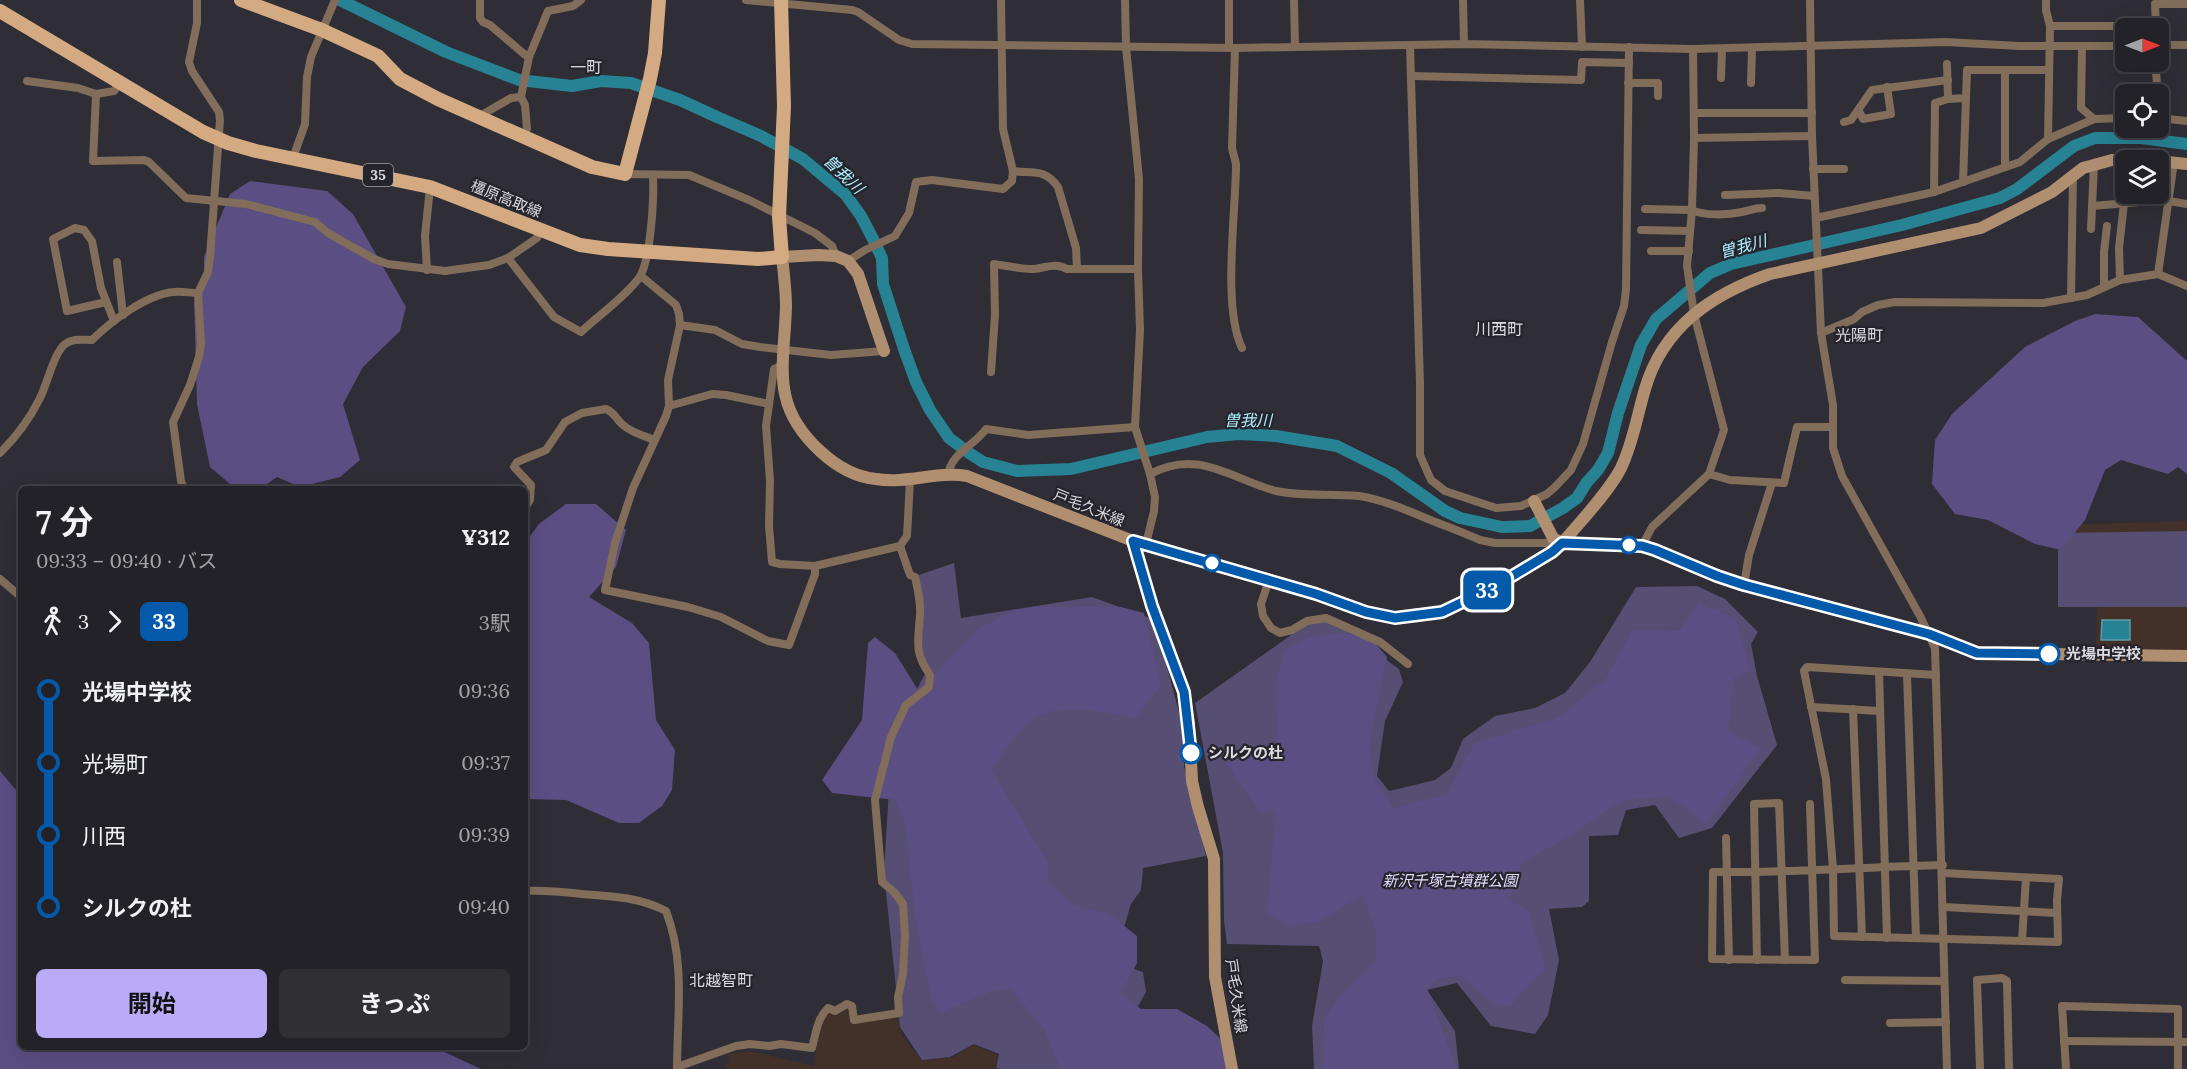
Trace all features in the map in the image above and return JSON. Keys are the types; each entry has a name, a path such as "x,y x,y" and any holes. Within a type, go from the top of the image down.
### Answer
{"main road":[{"path":"241,0 322,30 378,56 400,79 478,117 592,166 625,174 650,79 655,53 659,0"},
{"path":"781,1 783,128 779,217 782,257"},
{"name":"橿原高取線","path":"0,11 192,126 218,139 256,151 430,187 540,231 580,244 746,259 782,257"}],"street":[{"path":"183,486 173,422 190,385 201,344 198,293 208,272 219,112 192,71 189,62 197,23 197,0"},
{"path":"293,158 305,124 307,77 311,57 335,0"},
{"path":"480,0 480,18 483,22 490,25 528,61"},
{"path":"524,135 527,129 522,95 528,61 548,11 573,6 581,0"},
{"path":"746,0 781,1 852,10 899,40 912,44 1126,47 1464,44 1722,49 1946,42 2019,46 2115,46"},
{"path":"782,257 818,255 842,258 895,236 909,213 916,182 932,180 1003,189 1011,181 1013,171 1003,129 1001,0"},
{"path":"1125,0 1126,47 1138,179 1140,330 1136,431 1155,497 1146,544"},
{"path":"1229,0 1232,47 1232,148 1236,164 1232,276 1233,324 1242,348"},
{"path":"1294,0 1295,47"},
{"path":"1463,0 1464,44"},
{"path":"1580,0 1582,47"},
{"path":"1810,0 1817,261 1821,333 1833,405 1833,448 1842,476 1935,648 1947,1069"},
{"path":"2046,0 2050,26 2048,139"},
{"path":"2156,18 2155,4 2187,4"},
{"path":"2050,26 2115,27"},
{"path":"1410,45 1420,455 1431,480 1445,491 1496,507 1513,508 1535,503 1556,487 1576,461 1624,306 1629,47"},
{"path":"2169,45 2187,45"},
{"path":"2082,46 2081,108 2094,118"},
{"path":"1751,83 1752,48"},
{"path":"1642,546 1652,527 1708,474 1724,430 1694,311 1688,270 1694,138 1693,49"},
{"path":"1721,78 1722,49"},
{"path":"1411,76 1581,80 1582,62 1629,63"},
{"path":"1947,64 1948,99"},
{"path":"1964,182 1967,70 2049,70"},
{"path":"2005,70 2006,167"},
{"path":"1844,122 1851,120 1859,111 1872,90 1948,80"},
{"path":"27,81 78,88 96,94 114,91 121,82"},
{"path":"1628,83 1658,83 1658,96"},
{"path":"1859,111 1863,118 1891,114 1887,87"},
{"path":"96,94 93,161 144,160 153,165 186,198 246,204 315,222 328,233 374,259 388,264 445,271 489,264 508,258 537,238 540,231"},
{"path":"478,117 511,98 522,95"},
{"path":"1934,192 1935,103 1948,99 1966,98"},
{"path":"1694,113 1812,112"},
{"path":"1816,220 1934,192 1964,182 2020,162 2048,139 2094,118 2115,118"},
{"path":"2169,119 2187,121"},
{"path":"1694,138 1812,136"},
{"path":"1133,541 1269,580 1366,612 1395,618 1442,612 1494,587 1552,552 1558,540 1619,471 1628,452 1645,387 1654,363 1662,348 1694,311 1737,285 1770,274 1817,261 1981,228 2052,192 2073,175 2094,164 2115,160"},
{"path":"2169,198 2181,163"},
{"path":"2091,229 2094,164"},
{"path":"1813,170 1845,169"},
{"path":"1013,171 1045,173 1058,187 1076,248 1077,268"},
{"path":"625,174 689,175 749,200 815,233 832,246 858,274 884,351 831,355 742,344 715,330 680,326"},
{"path":"2071,298 2073,175"},
{"path":"508,258 554,317 580,332 607,311 641,276 655,198 653,176"},
{"path":"428,270 425,236 430,187"},
{"path":"1725,195 1779,193 1814,196"},
{"path":"2169,201 2187,204"},
{"path":"2092,206 2115,204"},
{"path":"2120,280 2119,248 2124,204"},
{"path":"2158,274 2168,204"},
{"path":"1645,209 1692,210 1699,213 1742,212 1762,208"},
{"path":"2104,287 2107,226"},
{"path":"106,303 67,311 53,239 75,228 84,231 92,241 106,303 114,321"},
{"path":"1641,230 1690,231"},
{"path":"1651,251 1689,251"},
{"name":"戸毛久米線","path":"782,257 786,307 782,348 783,390 790,411 810,442 825,456 864,477 885,480 910,480 948,475 967,476 1133,541 1152,606 1184,692 1189,723 1192,781 1214,859 1215,977 1232,1069"},
{"path":"117,262 123,315"},
{"path":"991,372 995,315 994,264 1034,268 1061,266 1067,269 1138,269"},
{"path":"1821,333 1854,319 1878,305 1895,302 2043,303 2071,298 2120,280 2158,274 2187,286"},
{"path":"641,276 676,305 680,326 668,380 669,406 626,508 605,580 605,590 688,607 721,618 768,641 789,645 815,574 815,566"},
{"path":"0,453 32,414 46,387 60,349 65,344 75,339 92,340 123,315 158,296 173,292 198,293"},
{"path":"782,365 774,369 766,426 772,562 815,566 900,546 907,536 910,480"},
{"path":"669,406 712,394 769,404"},
{"path":"528,503 531,485 514,467 517,462 546,450 565,422 582,413 606,408 617,415 620,422 632,432 655,440"},
{"path":"1708,474 1730,480 1784,483 1797,428 1832,427"},
{"path":"948,475 954,459 986,429 1028,435 1136,431"},
{"path":"1149,472 1179,464 1214,466 1249,482 1277,491 1293,494 1358,496 1387,501 1480,540 1495,543 1558,540 1642,546 1744,585 1929,634 1977,653 2187,656"},
{"path":"1744,585 1749,555 1772,483"},
{"path":"1535,503 1558,540"},
{"path":"528,891 544,890 626,897 653,904 666,911 677,949 680,979 677,1068 736,1046 781,1044 812,1048 822,1014 828,1008 835,1011 847,1004 852,1006 854,1020 899,1013 898,997 903,974 905,935 903,904 882,882 875,800 891,737 906,705 929,687 930,675 921,662 917,648 920,595 915,577 910,575 900,546"},
{"path":"0,579 18,594"},
{"path":"1269,580 1262,604 1263,616 1271,628 1280,633 1292,630 1307,621 1326,618 1380,642 1408,664"},
{"path":"1810,804 1812,870 1815,960 1712,958 1713,872 1756,872 1812,870 1833,869 1859,868 1885,868 1914,866 2026,878 2059,879 2058,942 1834,936 1833,869 1827,779 1804,671 1808,667 1936,675"},
{"path":"1879,672 1887,938"},
{"path":"1907,674 1916,938"},
{"path":"1811,707 1880,711"},
{"path":"1853,709 1862,937"},
{"path":"1757,960 1754,804 1779,803 1785,960"},
{"path":"1726,838 1729,960"},
{"path":"2022,941 2026,878"},
{"path":"1944,907 2057,913"},
{"path":"1980,1069 1977,980 2002,978 2007,981 2009,1069"},
{"path":"1845,980 1944,981"},
{"path":"2066,1069 2062,1006 2178,1009 2178,1069"},
{"path":"1890,1023 1946,1022"},
{"path":"2064,1041 2187,1042"}],"shaded area":[{"path":"2187,521 2187,651 2096,649 2097,607 2058,607 2058,525"},
{"path":"849,1007 850,1023 897,1016 902,1036 922,1061 954,1057 973,1045 998,1055 996,1069 729,1069 725,1066 729,1060 727,1054 750,1051 814,1066 820,1026 826,1015 838,1015"}],"green space":[{"path":"250,181 327,191 353,214 406,307 400,331 363,367 343,404 360,460 340,477 304,486 298,486 277,477 267,484 230,484 210,467 197,404 194,301 204,281 204,257 230,194"},
{"path":"2095,314 2138,317 2187,361 2187,474 2178,467 2168,474 2121,460 2105,470 2085,520 2061,550 2035,544 1988,520 1955,514 1932,484 1935,440 1952,414 2025,347 2075,321"},
{"path":"566,504 596,504 626,530 616,567 589,597 632,623 649,643 656,720 675,750 672,790 662,806 639,823 619,823 566,800 528,799 528,539 539,524"},
{"path":"2187,531 2187,607 2058,607 2058,533"},
{"path":"954,563 961,618 1092,597 1155,620 1184,732 1184,766 1206,856 1143,868 1141,890 1131,904 1122,934 1119,964 1143,972 1146,992 1135,1012 1217,1069 1000,1069 996,1068 999,1054 974,1044 950,1057 922,1060 900,1027 884,873 892,736 926,672 921,652 919,575"},
{"name":"新沢千塚古墳群公園","path":"1697,586 1725,599 1758,632 1751,644 1757,676 1777,745 1712,828 1679,838 1655,805 1626,810 1618,835 1589,836 1589,901 1582,907 1549,909 1559,960 1548,1015 1535,1034 1491,1026 1457,983 1427,990 1455,1031 1459,1069 1314,1069 1312,1026 1323,961 1319,946 1227,944 1224,921 1223,853 1195,703 1315,618 1336,623 1399,669 1403,682 1385,721 1377,776 1389,791 1435,780 1451,768 1463,739 1495,716 1535,708 1565,693 1590,662 1636,587"},
{"name":"新沢千塚古墳群公園","path":"1699,603 1736,618 1750,669 1734,678 1728,731 1761,748 1706,824 1669,796 1623,800 1570,836 1522,863 1508,899 1528,910 1546,969 1510,1006 1493,1003 1460,976 1437,979 1427,989 1457,1069 1323,1069 1324,1019 1340,996 1376,963 1375,926 1362,895 1318,922 1287,925 1267,913 1276,812 1260,812 1226,763 1277,743 1276,684 1284,650 1310,637 1344,633 1370,637 1387,657 1369,747 1375,781 1394,808 1447,794 1474,743 1557,718 1605,680 1633,629 1679,631"},
{"path":"1035,607 1121,607 1144,613 1161,686 1135,718 1076,709 1048,713 1035,718 1023,728 991,769 1048,863 1048,883 1074,906 1108,913 1137,936 1137,963 1121,993 1141,1009 1177,1009 1207,1026 1224,1042 1227,1069 1060,1069 1044,1029 1011,989 998,989 941,1012 931,999 915,916 905,823 895,800 832,793 822,780 862,720 868,643 875,637 895,653 918,690 981,627 1015,610"},
{"path":"0,771 18,792 18,1050 440,1050 481,1069 0,1069"}],"water":[{"path":"2102,620 2130,620 2130,640 2101,640"}],"waterway":[{"name":"曽我川","path":"340,0 446,52 519,80 572,86 601,81 631,83 680,100 761,136 803,159 846,195 861,216 882,258 883,284 916,382 930,410 949,438 983,462 1017,471 1071,469 1207,437 1239,434 1276,436 1337,446 1391,473 1445,511 1460,518 1502,527 1530,526 1577,498 1608,453 1618,413 1641,345 1656,319 1710,273 1731,264 1902,225 2000,198 2017,189 2074,146 2095,138 2141,138 2187,144"}],"bus line":[{"name":"33","path":"1191,753 1184,692 1152,606 1136,558 1133,541 1316,594 1366,612 1395,618 1442,612 1494,587 1552,552 1562,543 1642,546 1744,585 1929,634 1977,653 2049,654"}],"place":[{"name":"光場中学校","path":"2049,654"},
{"name":"シルクの杜","path":"1191,753"}],"district":[{"name":"一町","path":"586,67"},
{"name":"川西町","path":"1499,329"},
{"name":"光陽町","path":"1859,335"},
{"name":"北越智町","path":"721,980"}]}
